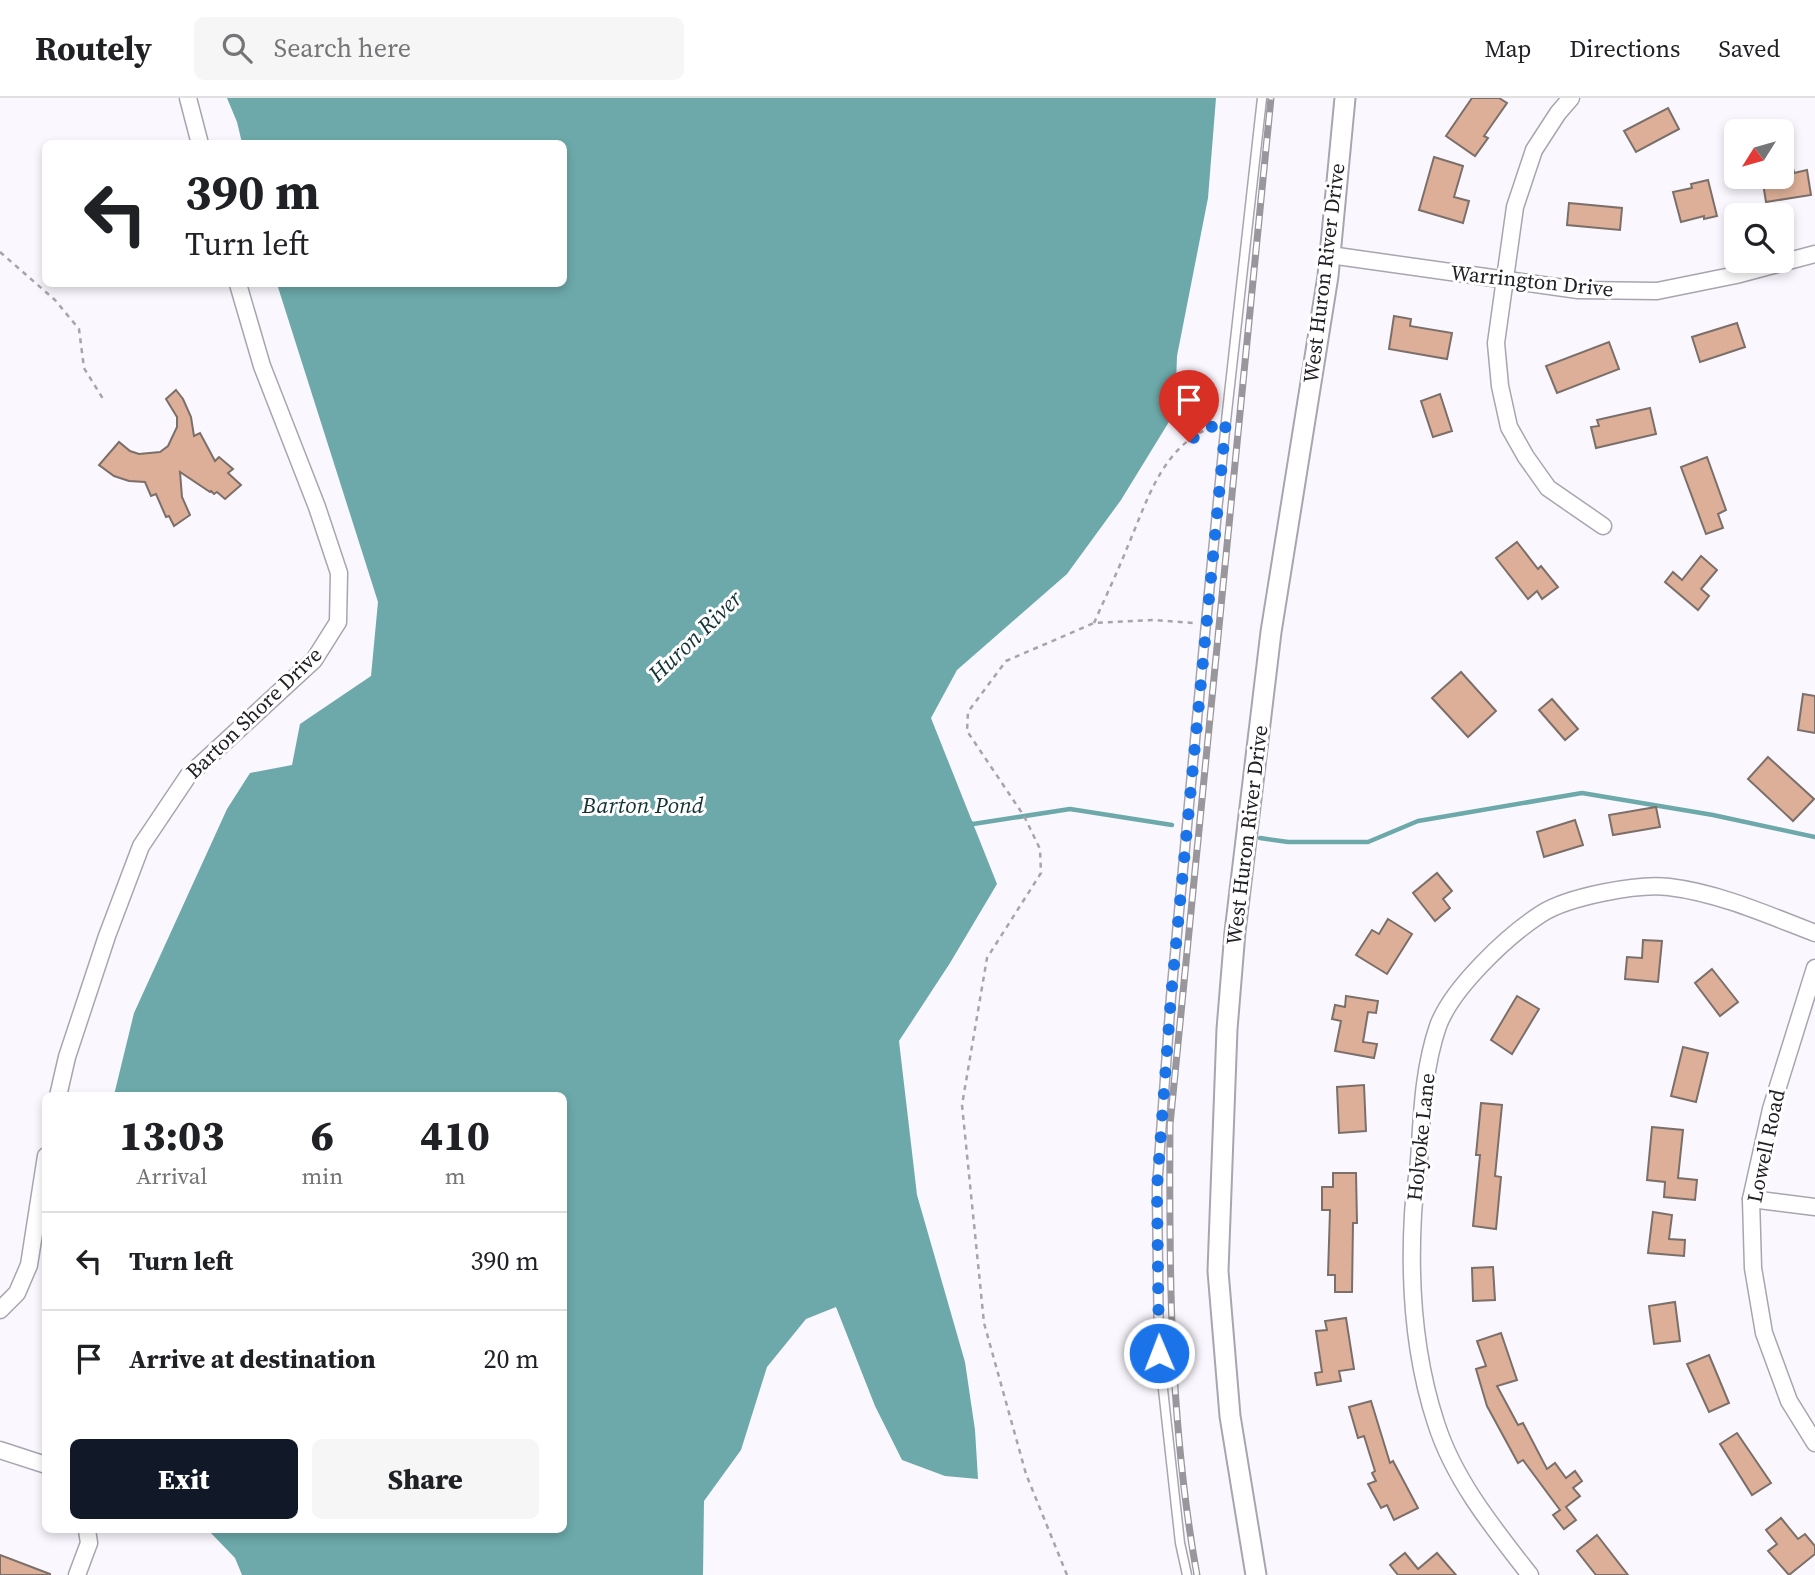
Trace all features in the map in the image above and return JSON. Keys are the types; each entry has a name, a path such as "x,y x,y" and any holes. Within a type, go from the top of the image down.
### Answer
{"street":[{"path":"188,98 199,140"},
{"name":"West Huron River Drive","path":"1256,1575 1230,1416 1218,1271 1227,1029 1235,932 1271,632 1330,255 1345,98"},
{"path":"1571,98 1534,150 1516,206 1496,343 1500,386 1509,427 1526,457 1548,488 1603,526"},
{"name":"Warrington Drive","path":"1330,255 1578,290 1657,291 1736,275 1815,254"},
{"name":"Barton Shore Drive","path":"59,1092 66,1057 141,846 188,775 314,660 338,622 339,573 317,507 262,366 239,287"},
{"name":"Holyoke Lane","path":"1531,1575 1489,1523 1458,1473 1436,1425 1421,1369 1412,1303 1413,1213 1424,1082 1439,1023 1479,965 1542,914 1572,901 1629,888 1668,886 1733,902 1815,933"},
{"name":"Lowell Road","path":"1815,968 1771,1109 1751,1199 1753,1268 1764,1333 1789,1401 1815,1443"},
{"path":"0,1310 18,1293 29,1265 42,1182"},
{"path":"1751,1199 1815,1207"},
{"path":"0,1450 42,1464"},
{"path":"77,1575 89,1543 87,1533"}],"lane":[{"path":"1187,1575 1159,1353 1157,1188 1171,997 1206,624 1262,98"}],"path":[{"path":"0,252 55,300 79,329 84,368 105,402"},
{"path":"1094,623 1155,479 1177,452 1201,431 1226,421"},
{"path":"1068,1575 1027,1474 985,1324 962,1105 987,958 1041,873 1040,849 1024,816 967,731 968,712 1006,661 1094,623 1153,620 1206,624"}],"water":[{"name":"Barton Pond","path":"227,98 1216,98 1208,198 1177,356 1175,412 1121,500 1067,574 957,670 931,718 997,884 899,1041 917,1195 965,1362 975,1430 978,1479 945,1476 902,1460 875,1406 836,1307 806,1319 767,1367 741,1450 704,1501 703,1575 242,1575 235,1558 211,1533 567,1533 567,1092 115,1092 134,1013 227,809 250,773 292,765 300,724 371,676 378,602 278,287 567,287 567,140 241,140"}],"building":[{"path":"1472,98 1499,98 1507,103 1484,136 1488,138 1475,156 1446,136"},
{"path":"1668,108 1679,129 1636,152 1624,131"},
{"path":"1434,157 1463,166 1454,197 1469,201 1463,223 1419,210"},
{"path":"1807,170 1811,195 1766,202 1764,189 1794,189 1794,173"},
{"path":"1708,180 1717,216 1704,219 1704,216 1681,222 1673,192 1692,188 1691,184"},
{"path":"1569,203 1622,208 1620,230 1567,225"},
{"path":"1394,316 1411,319 1410,326 1452,333 1447,359 1389,349"},
{"path":"1737,323 1745,347 1700,362 1692,337"},
{"path":"1609,342 1619,369 1557,393 1546,366"},
{"path":"176,390 191,417 194,436 200,433 215,461 219,457 233,469 228,473 241,485 225,499 180,472 182,497 190,515 174,526 169,516 166,517 156,494 151,496 145,482 114,476 99,465 119,442 139,454 160,452 168,446 177,427 177,417 166,399"},
{"path":"1440,394 1452,431 1433,437 1421,401"},
{"path":"1650,408 1656,434 1596,448 1591,427 1599,426 1597,420"},
{"path":"1707,457 1726,510 1718,514 1723,528 1706,534 1681,467"},
{"path":"1517,542 1538,569 1541,566 1558,587 1542,599 1537,591 1528,599 1496,558"},
{"path":"1701,556 1717,570 1701,589 1709,596 1698,610 1665,582 1673,572 1682,580"},
{"path":"1461,672 1496,711 1468,737 1432,698"},
{"path":"1803,694 1815,696 1815,733 1798,730"},
{"path":"1552,699 1578,729 1565,740 1539,710"},
{"path":"1768,757 1814,799 1793,821 1748,779"},
{"path":"1656,807 1660,827 1613,835 1609,815"},
{"path":"1575,820 1583,845 1544,857 1537,832"},
{"path":"1437,873 1452,891 1443,899 1450,908 1435,921 1413,893"},
{"path":"1388,919 1412,934 1387,974 1356,955 1372,930 1379,934"},
{"path":"1643,940 1662,941 1658,982 1625,979 1627,957 1642,958"},
{"path":"1712,969 1738,1002 1720,1016 1695,983"},
{"path":"1346,996 1378,1001 1376,1013 1368,1012 1363,1042 1377,1044 1374,1058 1335,1051 1341,1021 1332,1019 1335,1005 1345,1007"},
{"path":"1517,996 1539,1009 1512,1054 1491,1040"},
{"path":"1683,1047 1708,1053 1696,1102 1671,1096"},
{"path":"1364,1085 1366,1131 1339,1133 1337,1087"},
{"path":"1481,1103 1502,1105 1495,1176 1501,1177 1496,1229 1473,1226 1480,1155 1476,1155"},
{"path":"1652,1127 1683,1130 1678,1178 1697,1180 1695,1200 1664,1197 1665,1182 1647,1180"},
{"path":"1333,1173 1356,1173 1357,1223 1353,1223 1352,1292 1335,1292 1335,1275 1328,1275 1330,1210 1322,1210 1322,1187 1333,1187"},
{"path":"1653,1212 1672,1215 1669,1239 1685,1240 1684,1256 1648,1253"},
{"path":"1493,1267 1495,1300 1473,1301 1472,1268"},
{"path":"1675,1302 1680,1341 1654,1344 1649,1306"},
{"path":"1346,1318 1354,1369 1339,1371 1341,1381 1317,1385 1315,1373 1322,1372 1316,1331 1327,1330 1325,1321"},
{"path":"1501,1333 1517,1380 1497,1386 1518,1425 1523,1423 1547,1469 1555,1463 1566,1478 1575,1471 1582,1481 1573,1488 1580,1496 1566,1507 1576,1520 1564,1529 1553,1515 1560,1510 1523,1460 1518,1463 1487,1406 1476,1369 1486,1366 1477,1341"},
{"path":"1709,1355 1729,1403 1709,1412 1687,1364"},
{"path":"1371,1401 1390,1463 1393,1461 1418,1508 1394,1520 1387,1505 1381,1508 1368,1484 1376,1481 1372,1473 1375,1471 1364,1436 1358,1438 1349,1407"},
{"path":"1737,1433 1771,1483 1752,1495 1720,1444"},
{"path":"1781,1518 1798,1539 1805,1534 1815,1546 1815,1554 1789,1575 1768,1551 1777,1544 1766,1530"},
{"path":"1597,1535 1628,1575 1596,1575 1577,1551"},
{"path":"1405,1553 1418,1569 1437,1553 1456,1575 1398,1575 1390,1565"},
{"path":"0,1555 50,1574 50,1575 0,1575"}],"waterway":[{"path":"1260,838 1288,842 1368,842 1418,821 1582,793 1713,815 1815,837"},
{"path":"969,822 973,824 1070,809 1172,825"}],"railway":[{"path":"1197,1575 1176,1407 1171,1294 1170,1125 1271,98"}],"route":[{"path":"1159,1353 1159,1160 1171,997 1226,421 1201,431 1189,442"}],"water label":[{"name":"Huron River","path":"695,636"}]}
